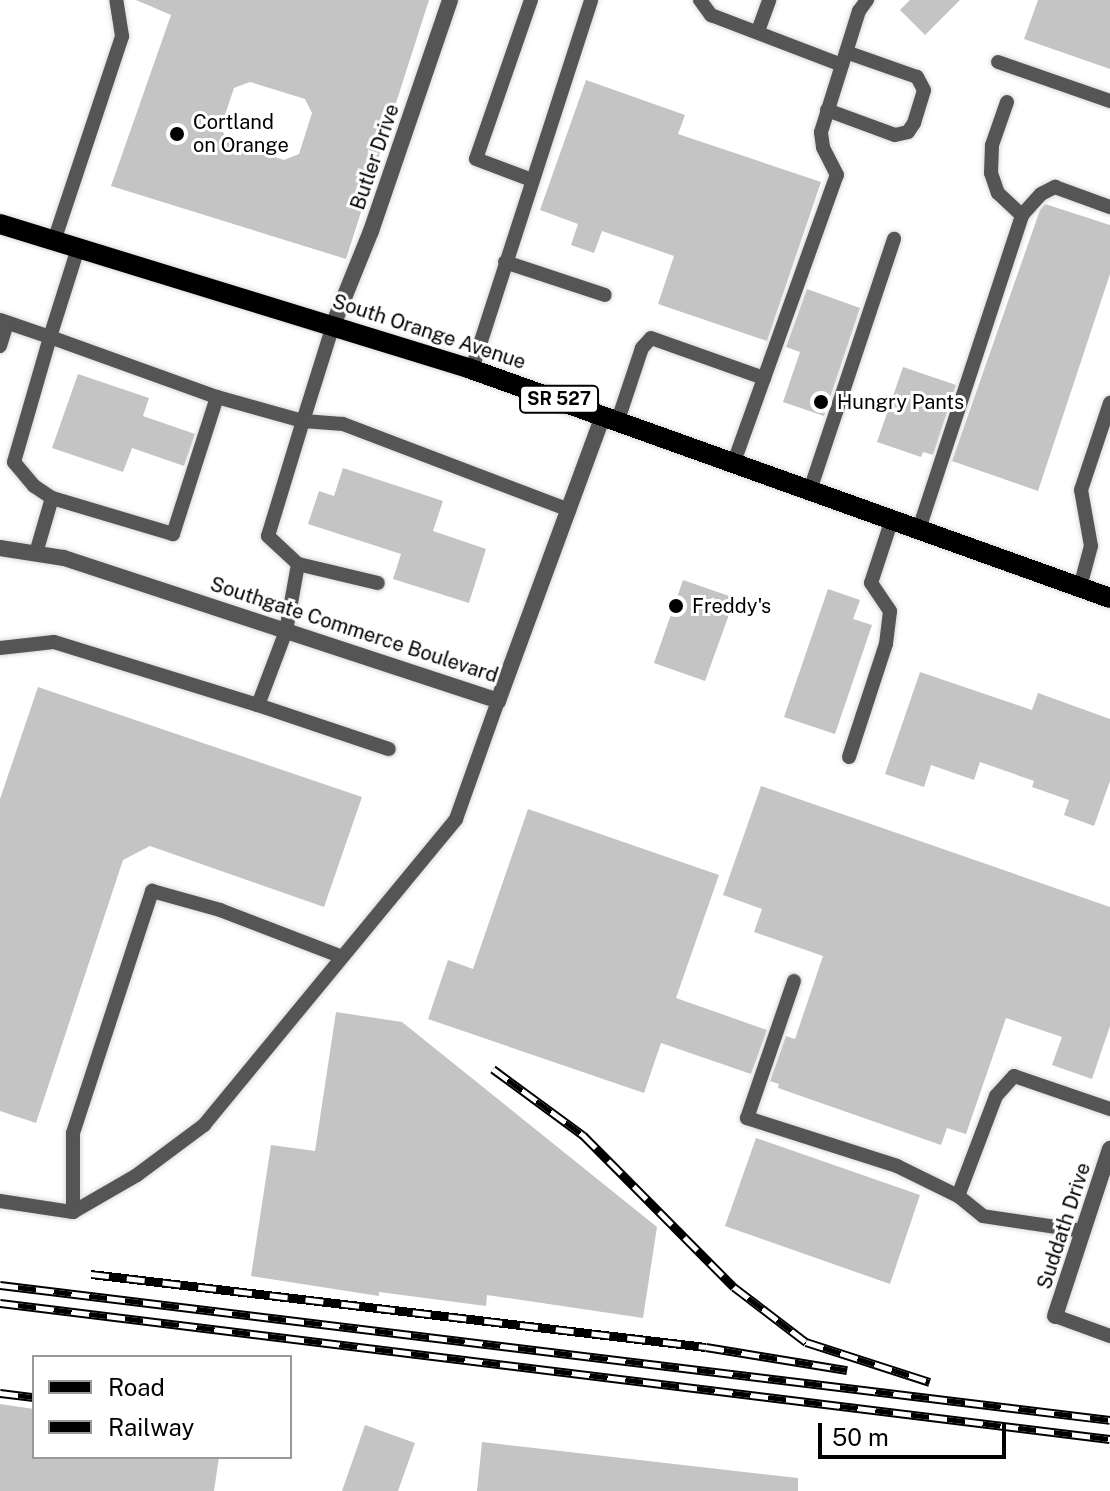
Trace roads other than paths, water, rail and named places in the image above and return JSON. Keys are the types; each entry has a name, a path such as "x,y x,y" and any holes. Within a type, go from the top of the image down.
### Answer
{"main road":[{"name":"South Orange Avenue","path":"0,224 472,369 1110,598"}],"street":[{"name":"Butler Drive","path":"333,325 371,231 450,0"},
{"name":"Southgate Commerce Boulevard","path":"0,548 64,558 498,701 569,510 611,418"},
{"name":"Suddath Drive","path":"1055,1316 1110,1149"}],"lane":[{"path":"54,241 122,36 116,0"},
{"path":"531,0 476,159 532,180"},
{"path":"472,369 591,0"},
{"path":"700,0 711,15 844,58 917,77 924,90 914,123 908,132 895,135 827,110"},
{"path":"758,31 769,0"},
{"path":"734,462 837,175 823,147 821,132 859,11 867,0"},
{"path":"998,62 1110,101"},
{"path":"1007,102 992,145 991,173 998,193 1022,215"},
{"path":"919,529 1022,215 1041,194 1055,187 1110,207"},
{"path":"810,490 894,239"},
{"path":"78,248 14,462 34,486 52,498 173,534 217,397"},
{"path":"505,262 605,295"},
{"path":"0,346 4,321 217,397 303,421 343,424 569,510"},
{"path":"333,325 268,536 298,564 378,583"},
{"path":"611,418 642,348 651,338 764,378"},
{"path":"1080,587 1091,546 1081,490 1110,403"},
{"path":"36,553 52,498"},
{"path":"849,757 886,644 890,611 871,583 892,519"},
{"path":"258,705 286,631 298,564"},
{"path":"0,648 54,642 389,749"},
{"path":"0,1201 73,1212 137,1175 204,1125 340,956 456,819 498,701"},
{"path":"73,1212 73,1133 152,891 220,910 340,956"},
{"path":"794,981 747,1118 897,1166 958,1196 983,1216 1083,1231"},
{"path":"958,1196 996,1096 1014,1076 1110,1109"},
{"path":"1055,1316 1110,1336"}],"railway":[{"path":"493,1069 583,1135 734,1287 806,1342 930,1382"},
{"path":"91,1274 706,1347 847,1370"},
{"path":"0,1285 1110,1420"},
{"path":"0,1303 1110,1439"},
{"path":"0,1393 32,1397"}],"place":[{"name":"Cortland on Orange","path":"177,134"},
{"name":"Hungry Pants","path":"821,402"},
{"name":"Freddy's","path":"676,606"}]}
